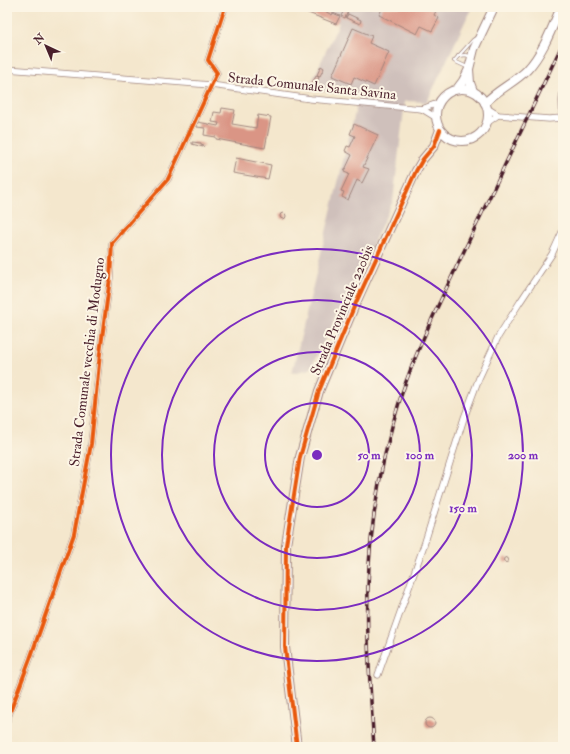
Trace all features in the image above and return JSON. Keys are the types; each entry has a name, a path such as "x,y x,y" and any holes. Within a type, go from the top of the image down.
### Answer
{"street":[{"name":"Strada Comunale vecchia di Modugno","path":"7,720 74,534 91,444 100,353 110,278 112,243 168,179 216,73 208,60 225,7"},
{"path":"473,91 470,82 469,68 471,57 494,7"},
{"path":"561,7 541,49 528,69 516,80 493,94 486,105 487,123 484,130 472,139 456,141 449,138 440,130 435,117 438,103 443,96 457,89 465,89 473,91 480,96 486,105 498,115 549,119 562,118"},
{"path":"457,89 463,81 469,68"},
{"name":"Strada Comunale Santa Savina","path":"7,69 211,85 310,99 422,108 438,103"},
{"path":"563,87 563,125"},
{"path":"422,108 435,117"},
{"path":"487,123 498,115"},
{"name":"Strada Provinciale 220bis","path":"297,747 285,647 286,545 300,456 319,391 354,307 416,171 423,159 434,146 440,130"},
{"name":"Strada Provinciale 220bis","path":"434,146 449,138"},
{"path":"378,675 424,545 464,418 479,378 498,337 552,254 563,230"}],"lane":[{"path":"469,68 454,61 473,40 480,36"},
{"path":"457,56 466,55 471,57"}],"shaded area":[{"path":"295,7 472,7 427,102 405,101 393,201 310,369 292,373 359,96 308,90 339,23"}],"building":[{"path":"293,7 317,7 332,15 333,13 340,16 336,24"},
{"path":"383,7 427,7 436,11 434,15 439,18 432,31 421,26 417,34 379,15"},
{"path":"344,10 348,11 345,18 341,16"},
{"path":"348,14 361,20 360,24 346,18"},
{"path":"353,28 372,36 369,43 389,52 374,86 354,77 351,84 332,76"},
{"path":"321,66 324,68 320,76 317,75"},
{"path":"316,76 319,77 317,83 313,82"},
{"path":"222,108 235,110 232,124 256,128 258,115 271,117 265,148 216,139 216,137 204,135 205,128 197,127 198,122 218,126 219,123 212,122 214,112 221,113"},
{"path":"354,124 378,135 363,167 369,169 362,183 357,180 348,200 342,197 344,192 341,191 349,174 344,172 352,155 345,151 347,146 350,147 355,136 350,134"},
{"path":"192,142 201,143 204,145 203,147 192,144"},
{"path":"236,158 271,165 268,179 233,173"},
{"path":"283,213 286,216 283,219 280,216"},
{"path":"506,557 509,560 506,563 503,560"},
{"path":"428,718 432,718 434,719 434,727 428,728 425,725 425,721"}],"railway":[{"path":"374,747 370,691 368,579 375,507 392,427 401,396 426,333 563,43"}],"cycle path":[{"path":"7,720 74,534 91,444 100,353 110,278 112,243 168,179 217,73 208,60 225,7"},
{"path":"297,747 285,647 286,545 300,457 319,391 354,307 416,171 423,159 434,146 440,130"}]}
